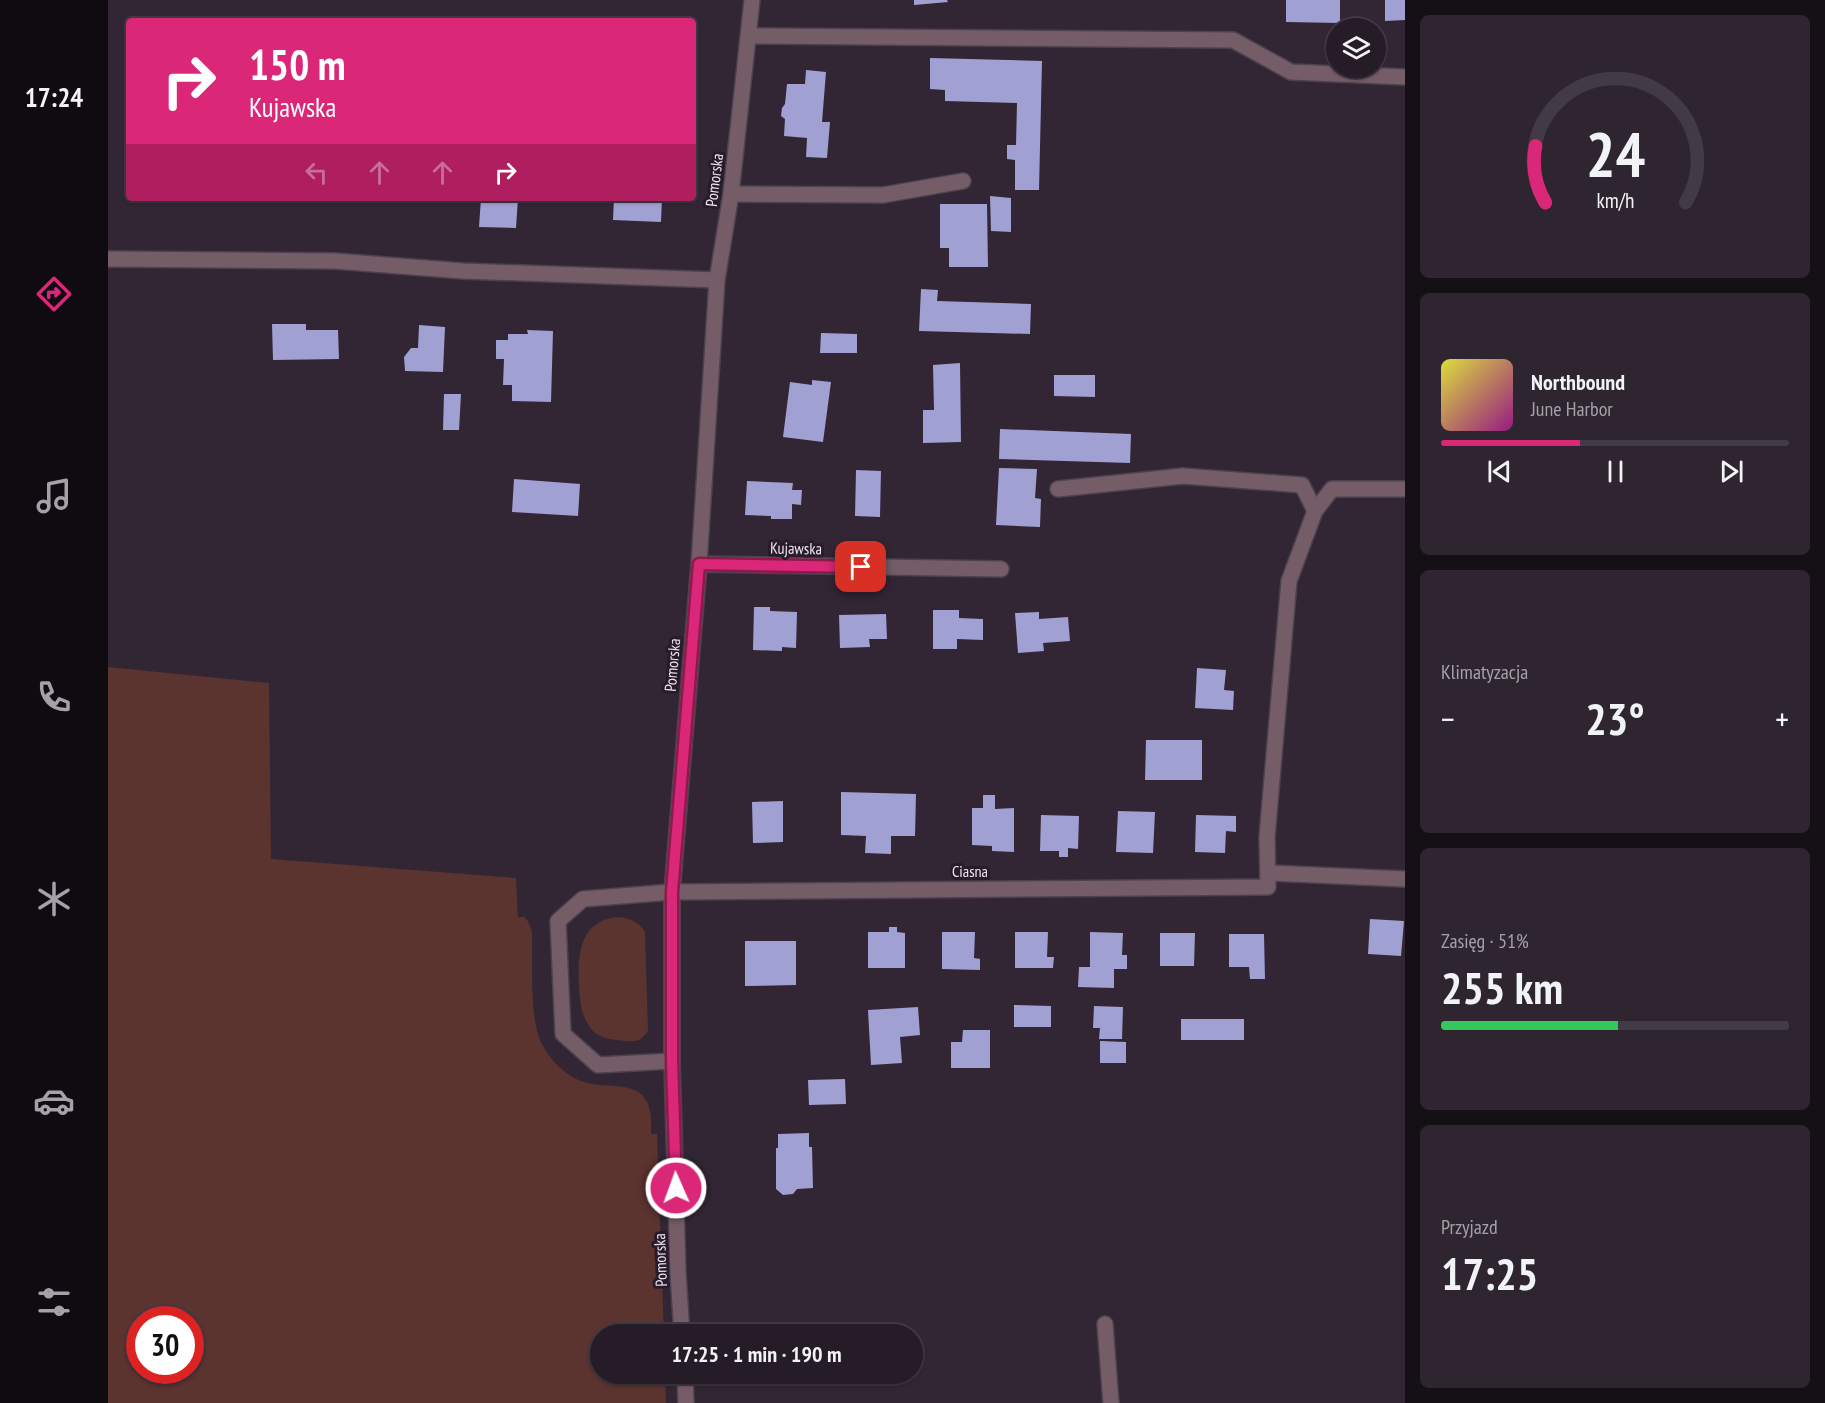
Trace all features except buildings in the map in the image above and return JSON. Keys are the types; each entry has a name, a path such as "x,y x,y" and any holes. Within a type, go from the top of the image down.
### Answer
{"street":[{"name":"Pomorska","path":"681,1324 672,1061 672,892 699,564 717,280 731,194 752,0"},
{"path":"749,36 1233,40 1291,72 1405,77"},
{"path":"731,194 883,195 963,181"},
{"path":"108,260 335,261 463,271 717,280"},
{"path":"1058,489 1183,476 1302,485 1315,511"},
{"path":"1268,880 1267,837 1289,581 1315,511 1332,489 1405,489"},
{"name":"Kujawska","path":"699,564 1001,568"},
{"name":"Ciasna","path":"672,1061 598,1065 563,1034 558,921 583,899 672,892 1405,879"},
{"path":"1105,1324 1111,1403"},
{"path":"685,1384 686,1403"}],"shaded area":[{"path":"108,667 269,683 271,859 516,878 518,917 525,917 532,932 532,989 535,1018 537,1031 544,1048 553,1061 570,1076 592,1084 628,1088 642,1095 649,1106 651,1134 657,1134 664,1324 590,1324 590,1384 665,1384 666,1403 108,1403"},
{"path":"620,917 634,922 645,932 648,1031 641,1039 633,1041 609,1039 594,1032 584,1016 580,998 579,961 584,939 597,924 607,919"}],"route":[{"path":"676,1188 672,1061 672,892 699,564 861,567"}]}
